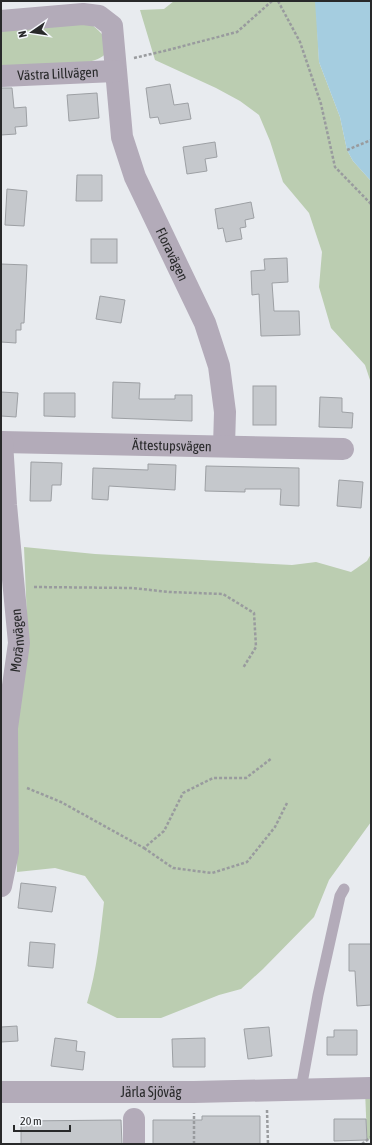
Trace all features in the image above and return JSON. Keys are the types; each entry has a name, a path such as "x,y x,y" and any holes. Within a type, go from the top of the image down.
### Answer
{"street":[{"name":"Floravägen","path":"1,21 83,14 99,16 112,26 122,137 135,177 202,316 219,366 224,412 224,446"},
{"name":"Västra Lillvägen","path":"1,76 115,67"},
{"name":"Ättestupsvägen","path":"2,442 343,449"},
{"name":"Moränvägen","path":"1,886 8,852 7,728 19,643 2,442"},
{"name":"Järla Sjöväg","path":"1,1092 194,1092 266,1089 371,1088"},
{"path":"134,1119 134,1144"}],"lane":[{"path":"301,1089 318,995 340,896 344,889"}],"path":[{"path":"115,67 143,55 237,32 272,1"},
{"path":"278,1 300,42 322,104 335,167 371,204"},
{"path":"347,150 371,140"},
{"path":"14,589 46,586 132,588 169,592 223,594 254,613 256,647 243,668"},
{"path":"144,848 164,831 183,793 213,778 246,778 272,758"},
{"path":"8,781 61,802 144,848 173,868 212,873 248,862 275,827 287,803"},
{"path":"266,1089 268,1144"},
{"path":"194,1092 194,1144"},
{"path":"362,1144 371,1137"}],"green space":[{"path":"174,1 316,2 319,62 340,117 347,150 353,161 371,181 371,383 365,365 331,328 319,287 322,252 309,213 283,182 270,141 259,115 240,101 216,88 155,60 140,10 164,9"},
{"path":"88,22 102,34 109,49 104,55 95,60 69,65 1,66 1,31"},
{"path":"24,547 95,554 292,565 316,562 351,572 367,561 371,554 371,822 329,880 314,917 263,969 241,989 219,995 161,1018 117,1018 87,1003 96,966 104,902 85,876 55,868 17,872 18,720 28,644"},
{"path":"371,1088 371,1139 367,1140 365,1090"}],"water":[{"path":"315,1 371,1 371,181 353,161 347,150 340,117 319,62"}],"building":[{"path":"170,84 174,105 188,103 191,119 160,124 158,117 150,118 146,88"},
{"path":"1,88 12,88 14,108 26,107 27,126 15,127 16,134 1,135"},
{"path":"97,93 99,118 69,121 67,95"},
{"path":"215,142 217,157 205,159 207,171 187,174 183,147"},
{"path":"77,175 102,175 102,201 76,201"},
{"path":"7,189 27,191 24,226 5,225"},
{"path":"251,202 254,218 245,220 246,227 240,228 242,239 226,242 223,228 218,229 215,209"},
{"path":"91,239 117,239 117,263 91,263"},
{"path":"287,258 288,282 272,283 274,311 299,311 300,335 261,336 259,294 252,295 251,271 265,270 264,259"},
{"path":"1,264 27,265 24,323 21,323 21,330 16,330 16,343 1,342"},
{"path":"100,296 125,300 121,323 96,319"},
{"path":"113,382 140,383 139,399 175,399 175,395 192,395 192,421 112,418"},
{"path":"253,386 276,386 276,425 253,425"},
{"path":"1,392 18,393 16,417 1,416"},
{"path":"44,393 75,393 75,417 44,416"},
{"path":"320,397 342,398 342,412 353,413 352,428 319,427"},
{"path":"31,462 62,463 61,485 52,485 51,501 30,501"},
{"path":"148,464 176,465 175,490 109,486 108,500 92,499 93,468 148,470"},
{"path":"206,466 299,468 299,506 280,505 281,489 245,489 245,492 205,491"},
{"path":"339,480 363,482 361,508 337,506"},
{"path":"21,883 56,887 52,912 18,908"},
{"path":"30,942 55,944 53,968 28,966"},
{"path":"349,944 371,944 371,1005 357,1006 355,971 349,971"},
{"path":"17,1026 18,1041 1,1042 1,1027"},
{"path":"269,1027 272,1056 248,1059 244,1029"},
{"path":"334,1030 357,1030 357,1055 327,1055 327,1037 334,1037"},
{"path":"55,1038 77,1041 76,1051 85,1052 83,1070 51,1066"},
{"path":"205,1038 205,1067 173,1067 172,1039"},
{"path":"202,1116 260,1116 260,1144 153,1144 153,1120 202,1120"},
{"path":"334,1119 366,1119 367,1140 334,1141"},
{"path":"121,1120 122,1144 21,1144 21,1121"}]}
